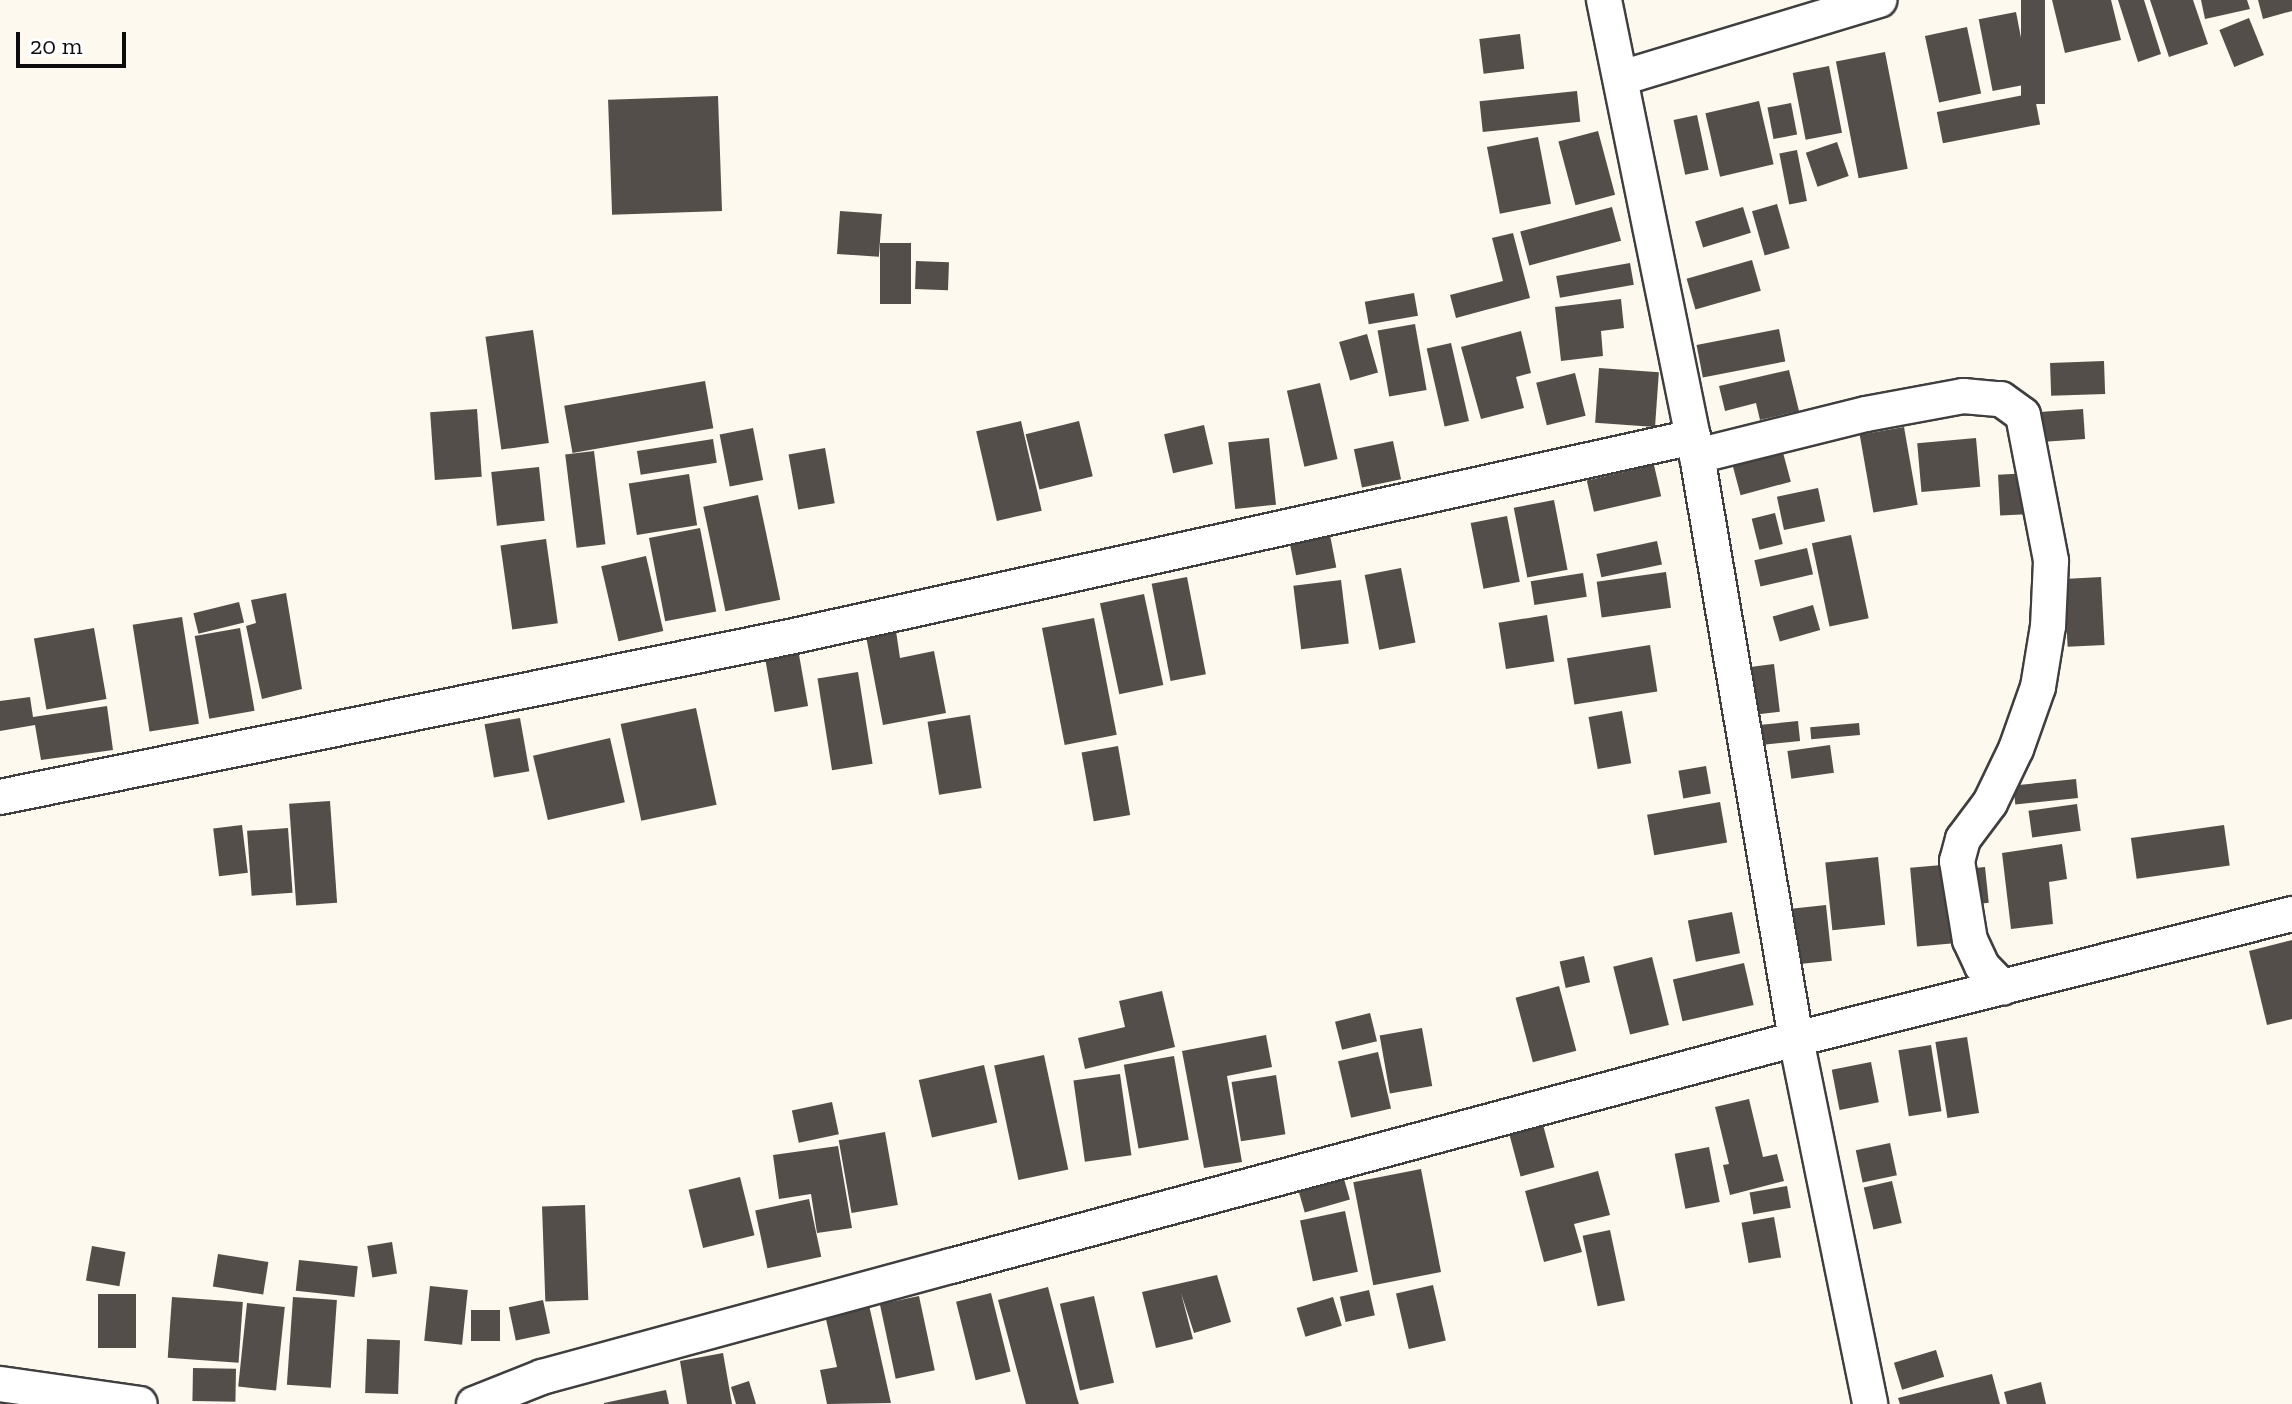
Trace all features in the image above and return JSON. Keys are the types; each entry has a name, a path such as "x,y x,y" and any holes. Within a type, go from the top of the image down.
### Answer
{"street":[{"path":"1604,0 1695,447 1796,1039 1870,1404"},
{"path":"1621,78 1879,0"},
{"path":"0,797 794,636 1695,447 1963,396 2001,399 2023,415 2051,561 2048,626 2038,687 2016,749 1990,803 1963,839 1957,861 1970,940 1982,966 2003,988"},
{"path":"474,1404 557,1373 1796,1039 2292,914"},
{"path":"0,1384 140,1404"}],"building":[{"path":"2021,0 2045,0 2045,104 2021,104"},
{"path":"2052,0 2111,0 2121,40 2065,53"},
{"path":"2118,0 2144,0 2161,54 2138,62"},
{"path":"2150,0 2193,0 2208,44 2169,57"},
{"path":"2201,0 2247,0 2250,9 2205,19"},
{"path":"2258,0 2292,0 2292,11 2263,19"},
{"path":"2016,12 2030,84 1993,91 1979,19"},
{"path":"2249,18 2264,55 2234,67 2219,30"},
{"path":"1967,27 1981,94 1939,102 1925,36"},
{"path":"1520,34 1524,69 1484,74 1479,39"},
{"path":"1885,52 1908,169 1859,178 1836,62"},
{"path":"1829,66 1842,133 1806,140 1793,73"},
{"path":"1577,91 1580,122 1483,132 1480,101"},
{"path":"2034,93 2040,124 1943,143 1937,112"},
{"path":"718,96 722,211 612,215 608,100"},
{"path":"1759,101 1774,164 1720,177 1705,113"},
{"path":"1791,103 1797,134 1774,139 1767,108"},
{"path":"1697,115 1709,170 1685,175 1674,120"},
{"path":"1598,131 1615,195 1575,205 1558,142"},
{"path":"1538,137 1551,204 1500,214 1487,147"},
{"path":"1837,142 1849,176 1818,187 1806,153"},
{"path":"1797,150 1807,201 1789,204 1779,153"},
{"path":"1777,204 1790,248 1765,255 1752,211"},
{"path":"1612,207 1621,241 1529,265 1520,232"},
{"path":"1743,207 1751,233 1703,247 1695,222"},
{"path":"840,211 882,214 879,257 837,254"},
{"path":"1513,233 1530,298 1456,318 1450,295 1503,281 1492,238"},
{"path":"880,243 911,243 911,304 880,304"},
{"path":"1752,260 1761,291 1695,310 1687,279"},
{"path":"916,261 949,262 948,290 915,289"},
{"path":"1630,263 1634,285 1560,298 1556,276"},
{"path":"1414,293 1418,316 1369,324 1365,302"},
{"path":"1621,299 1624,328 1601,331 1603,356 1561,361 1555,307"},
{"path":"1415,324 1427,390 1389,397 1378,331"},
{"path":"1779,329 1785,361 1703,377 1697,345"},
{"path":"533,330 549,443 501,450 485,337"},
{"path":"1521,331 1531,373 1516,377 1524,408 1481,419 1461,347"},
{"path":"1367,334 1378,372 1350,380 1339,342"},
{"path":"1451,343 1469,421 1445,427 1427,349"},
{"path":"2104,361 2105,394 2051,396 2050,363"},
{"path":"1599,368 1659,372 1655,427 1595,423"},
{"path":"1789,370 1799,411 1760,420 1756,403 1725,411 1719,386"},
{"path":"1575,373 1586,416 1547,425 1536,383"},
{"path":"705,381 713,428 573,453 564,406"},
{"path":"1320,383 1338,459 1304,467 1287,391"},
{"path":"477,409 482,477 435,480 430,412"},
{"path":"2083,409 2085,439 2041,442 2039,412"},
{"path":"1021,421 1042,511 997,521 976,431"},
{"path":"1079,421 1093,476 1039,490 1026,434"},
{"path":"1204,425 1213,464 1173,473 1164,434"},
{"path":"1904,427 1918,505 1873,513 1860,435"},
{"path":"753,428 763,480 730,487 720,434"},
{"path":"1269,438 1276,505 1235,509 1228,442"},
{"path":"1976,438 1980,487 1921,492 1917,443"},
{"path":"713,439 717,463 641,475 637,451"},
{"path":"1393,441 1401,479 1362,487 1354,449"},
{"path":"1781,445 1791,482 1741,495 1731,458"},
{"path":"825,448 835,503 798,510 789,454"},
{"path":"594,451 605,544 577,548 565,455"},
{"path":"1654,465 1661,496 1594,512 1587,481"},
{"path":"539,467 545,521 497,526 491,472"},
{"path":"2030,473 2032,514 2000,516 1998,475"},
{"path":"689,474 697,525 637,535 629,484"},
{"path":"1818,488 1825,521 1784,530 1777,497"},
{"path":"758,495 780,600 725,611 703,507"},
{"path":"1554,500 1568,570 1527,578 1514,508"},
{"path":"1775,513 1783,544 1759,550 1752,519"},
{"path":"1507,516 1520,582 1483,589 1471,523"},
{"path":"700,528 716,611 665,621 649,538"},
{"path":"1330,535 1336,567 1296,575 1290,543"},
{"path":"1851,535 1869,618 1830,626 1812,543"},
{"path":"546,539 558,623 512,630 500,545"},
{"path":"1657,541 1662,564 1601,577 1596,554"},
{"path":"1807,548 1813,574 1760,586 1754,560"},
{"path":"646,556 663,631 619,641 601,566"},
{"path":"1401,568 1416,643 1379,650 1365,575"},
{"path":"1666,572 1671,608 1602,617 1597,582"},
{"path":"1583,573 1587,597 1534,605 1531,581"},
{"path":"1187,577 1206,674 1171,681 1152,584"},
{"path":"2101,577 2105,645 2068,647 2064,579"},
{"path":"1341,580 1349,644 1301,649 1293,586"},
{"path":"286,593 302,689 262,699 246,626 256,623 251,600"},
{"path":"1144,594 1163,685 1119,694 1100,603"},
{"path":"239,602 244,622 198,634 193,613"},
{"path":"1813,605 1820,630 1780,642 1773,617"},
{"path":"1547,615 1554,661 1506,669 1499,623"},
{"path":"182,617 199,724 150,731 133,625"},
{"path":"1094,618 1117,735 1065,745 1042,628"},
{"path":"94,628 107,699 46,709 34,639"},
{"path":"240,628 255,711 209,719 195,636"},
{"path":"896,631 900,658 934,651 946,713 883,725 866,636"},
{"path":"1650,645 1657,691 1574,705 1567,658"},
{"path":"798,649 808,706 775,712 765,655"},
{"path":"1774,664 1780,712 1756,715 1750,667"},
{"path":"858,672 873,764 832,770 818,678"},
{"path":"30,697 33,717 107,706 113,750 41,760 35,725 0,731 0,701"},
{"path":"696,708 717,805 641,821 621,724"},
{"path":"1622,711 1631,763 1598,769 1589,717"},
{"path":"970,715 982,788 939,795 928,722"},
{"path":"520,718 529,771 494,777 485,724"},
{"path":"1798,721 1800,741 1763,745 1761,725"},
{"path":"1859,723 1860,735 1811,739 1810,727"},
{"path":"610,738 625,802 548,820 533,756"},
{"path":"1830,745 1834,773 1791,779 1787,751"},
{"path":"1118,746 1130,815 1094,821 1082,752"},
{"path":"1706,766 1711,794 1683,798 1678,771"},
{"path":"2076,779 2078,798 2015,804 2013,786"},
{"path":"330,801 337,903 296,906 289,804"},
{"path":"1720,802 1727,842 1654,855 1647,815"},
{"path":"2077,804 2081,831 2032,838 2028,811"},
{"path":"242,825 248,873 219,876 213,829"},
{"path":"2224,825 2230,866 2137,879 2131,838"},
{"path":"288,828 293,893 252,896 247,831"},
{"path":"2062,844 2067,879 2049,882 2053,924 2011,929 2002,853"},
{"path":"1878,857 1885,925 1832,930 1825,863"},
{"path":"1953,864 1960,943 1917,946 1910,868"},
{"path":"1985,867 1989,903 1964,905 1960,870"},
{"path":"1826,905 1832,961 1797,964 1791,909"},
{"path":"1732,912 1740,953 1696,962 1688,921"},
{"path":"2292,940 2292,1019 2267,1025 2249,951"},
{"path":"1584,956 1590,982 1566,988 1560,962"},
{"path":"1652,957 1669,1025 1630,1035 1613,967"},
{"path":"1744,963 1754,1005 1683,1021 1673,979"},
{"path":"1559,986 1576,1051 1533,1062 1516,998"},
{"path":"1162,991 1175,1047 1085,1069 1078,1038 1125,1027 1119,1001"},
{"path":"1370,1013 1377,1041 1342,1050 1335,1022"},
{"path":"1422,1028 1432,1086 1390,1094 1380,1035"},
{"path":"1266,1035 1272,1067 1227,1076 1242,1162 1204,1168 1182,1051"},
{"path":"1967,1037 1979,1113 1947,1118 1935,1042"},
{"path":"1931,1045 1941,1111 1909,1116 1898,1050"},
{"path":"1378,1052 1391,1109 1351,1118 1338,1061"},
{"path":"1044,1055 1068,1169 1018,1180 994,1066"},
{"path":"1174,1056 1189,1140 1139,1149 1124,1065"},
{"path":"1871,1062 1879,1102 1840,1110 1832,1070"},
{"path":"984,1065 997,1122 932,1138 919,1080"},
{"path":"1120,1074 1131,1155 1085,1162 1073,1081"},
{"path":"1276,1075 1285,1134 1241,1141 1232,1082"},
{"path":"1749,1099 1763,1157 1777,1154 1784,1181 1730,1195 1723,1165 1729,1164 1715,1107"},
{"path":"832,1102 839,1134 799,1143 792,1111"},
{"path":"1542,1121 1554,1167 1521,1176 1508,1130"},
{"path":"885,1132 898,1205 852,1213 839,1140"},
{"path":"1890,1143 1897,1175 1863,1183 1856,1150"},
{"path":"838,1146 852,1228 817,1233 811,1194 779,1199 773,1155"},
{"path":"1709,1147 1720,1202 1685,1209 1675,1154"},
{"path":"1340,1165 1350,1200 1305,1213 1295,1178"},
{"path":"1421,1169 1441,1272 1373,1285 1353,1182"},
{"path":"1598,1171 1610,1215 1574,1224 1582,1252 1544,1262 1525,1191"},
{"path":"740,1177 755,1235 703,1248 689,1190"},
{"path":"1892,1181 1902,1223 1873,1229 1864,1188"},
{"path":"1787,1186 1791,1208 1753,1214 1750,1193"},
{"path":"809,1199 821,1257 767,1268 755,1210"},
{"path":"585,1205 588,1300 545,1301 542,1207"},
{"path":"1345,1211 1358,1272 1313,1281 1300,1221"},
{"path":"1774,1217 1781,1257 1749,1263 1742,1223"},
{"path":"1610,1230 1625,1300 1598,1306 1583,1236"},
{"path":"392,1242 397,1274 372,1278 367,1246"},
{"path":"92,1246 125,1252 119,1286 86,1280"},
{"path":"218,1254 268,1262 263,1295 213,1287"},
{"path":"299,1260 358,1266 354,1297 296,1291"},
{"path":"1217,1275 1231,1322 1194,1333 1181,1293 1193,1339 1156,1348 1142,1292"},
{"path":"1433,1285 1446,1341 1409,1349 1396,1294"},
{"path":"430,1286 468,1290 462,1345 424,1341"},
{"path":"1048,1287 1079,1404 1026,1404 998,1300"},
{"path":"1369,1290 1375,1315 1346,1322 1340,1297"},
{"path":"991,1293 1011,1372 976,1380 956,1302"},
{"path":"98,1294 136,1294 136,1348 98,1348"},
{"path":"919,1296 935,1370 896,1379 880,1304"},
{"path":"1094,1296 1114,1383 1080,1391 1060,1304"},
{"path":"172,1297 243,1302 239,1363 168,1358"},
{"path":"293,1297 337,1300 331,1388 287,1385"},
{"path":"1333,1297 1342,1326 1305,1337 1297,1308"},
{"path":"543,1300 550,1333 516,1341 509,1307"},
{"path":"247,1303 285,1307 276,1391 238,1387"},
{"path":"869,1305 891,1403 827,1404 820,1370 837,1367 825,1315"},
{"path":"471,1310 500,1310 500,1341 471,1341"},
{"path":"367,1339 400,1340 398,1394 365,1393"},
{"path":"1936,1350 1944,1377 1902,1390 1894,1363"},
{"path":"723,1353 732,1404 687,1404 680,1361"},
{"path":"193,1368 236,1369 235,1402 192,1401"},
{"path":"1992,1374 2000,1404 1900,1404 1898,1398"},
{"path":"749,1381 756,1404 736,1404 731,1387"},
{"path":"2041,1382 2046,1404 2007,1404 2004,1392"},
{"path":"666,1390 669,1404 604,1404 604,1403"}]}
